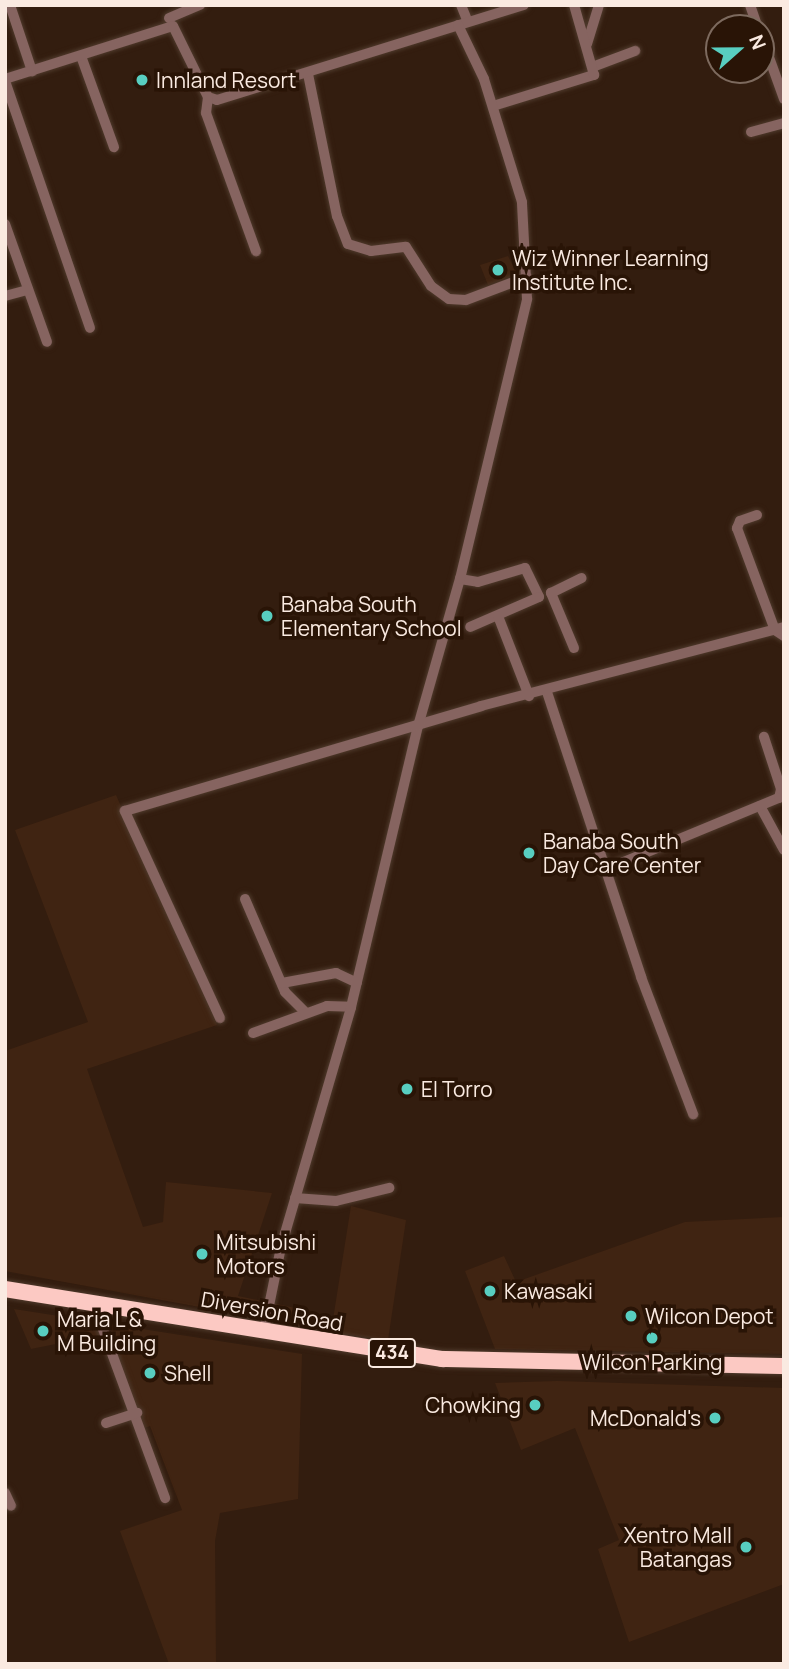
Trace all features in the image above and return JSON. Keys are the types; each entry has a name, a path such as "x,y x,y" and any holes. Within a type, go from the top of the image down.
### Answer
{"highway":[{"name":"Diversion Road","path":"5,1289 442,1359 784,1366"}],"street":[{"path":"10,5 32,71"},
{"path":"164,5 208,97 206,113 256,251"},
{"path":"90,328 5,80 171,22 200,5"},
{"path":"264,1330 295,1198 351,1007 418,726 460,579 516,352 527,277 522,202 493,106 463,24 461,5"},
{"path":"208,97 217,100 308,74 524,5"},
{"path":"493,106 592,76 595,66 574,5"},
{"path":"587,44 599,5"},
{"path":"595,66 635,51"},
{"path":"82,55 114,147"},
{"path":"308,74 337,216 348,244 371,251 406,247 431,286 449,299 466,300 527,277"},
{"path":"775,74 784,99"},
{"path":"751,132 784,123"},
{"path":"5,224 47,342"},
{"path":"5,296 28,289"},
{"path":"220,1018 125,811 418,726 781,631 737,528 740,521 757,515"},
{"path":"460,579 478,582 525,568 540,597"},
{"path":"470,627 582,578"},
{"path":"551,593 574,648"},
{"path":"498,616 529,696"},
{"path":"547,692 604,870 693,1114"},
{"path":"604,870 779,798 782,788 764,737"},
{"path":"760,806 784,850"},
{"path":"245,898 289,998 305,1012"},
{"path":"282,983 336,973 357,983"},
{"path":"254,1033 327,1006 351,1007"},
{"path":"295,1198 335,1201 389,1188"},
{"path":"93,1303 137,1413 165,1498"},
{"path":"106,1423 137,1413"},
{"path":"5,1493 11,1506"}],"shaded area":[{"name":"Wiz Winner Learning Institute Inc.","path":"508,256 517,274 488,285 480,265"},
{"path":"116,795 217,1025 87,1069 143,1227 163,1222 166,1182 272,1193 238,1296 310,1311 312,1328 5,1271 5,1051 88,1022 15,830"},
{"path":"351,1206 406,1220 388,1340 331,1332"},
{"name":"Wilcon Depot","path":"784,1217 784,1354 495,1349 465,1271 504,1256 516,1282 685,1222"},
{"path":"14,1309 302,1354 298,1499 220,1513 215,1541 216,1664 169,1664 120,1531 182,1510 150,1426 144,1428 105,1334 31,1349"},
{"path":"557,1381 784,1388 784,1584 629,1642 598,1549 619,1540 575,1428 521,1450 495,1383"}],"place":[{"name":"Innland Resort","path":"142,80"},
{"name":"Wiz Winner Learning Institute Inc.","path":"498,270"},
{"name":"Banaba South Elementary School","path":"267,616"},
{"name":"Banaba South Day Care Center","path":"529,853"},
{"name":"El Torro","path":"407,1089"},
{"name":"Mitsubishi Motors","path":"202,1254"},
{"name":"Kawasaki","path":"490,1291"},
{"name":"Wilcon Depot","path":"631,1316"},
{"name":"Maria L & M Building","path":"43,1331"},
{"name":"Wilcon Parking","path":"652,1338"},
{"name":"Shell","path":"150,1373"},
{"name":"Chowking","path":"535,1405"},
{"name":"McDonald's","path":"715,1418"},
{"name":"Xentro Mall Batangas","path":"746,1547"}]}
